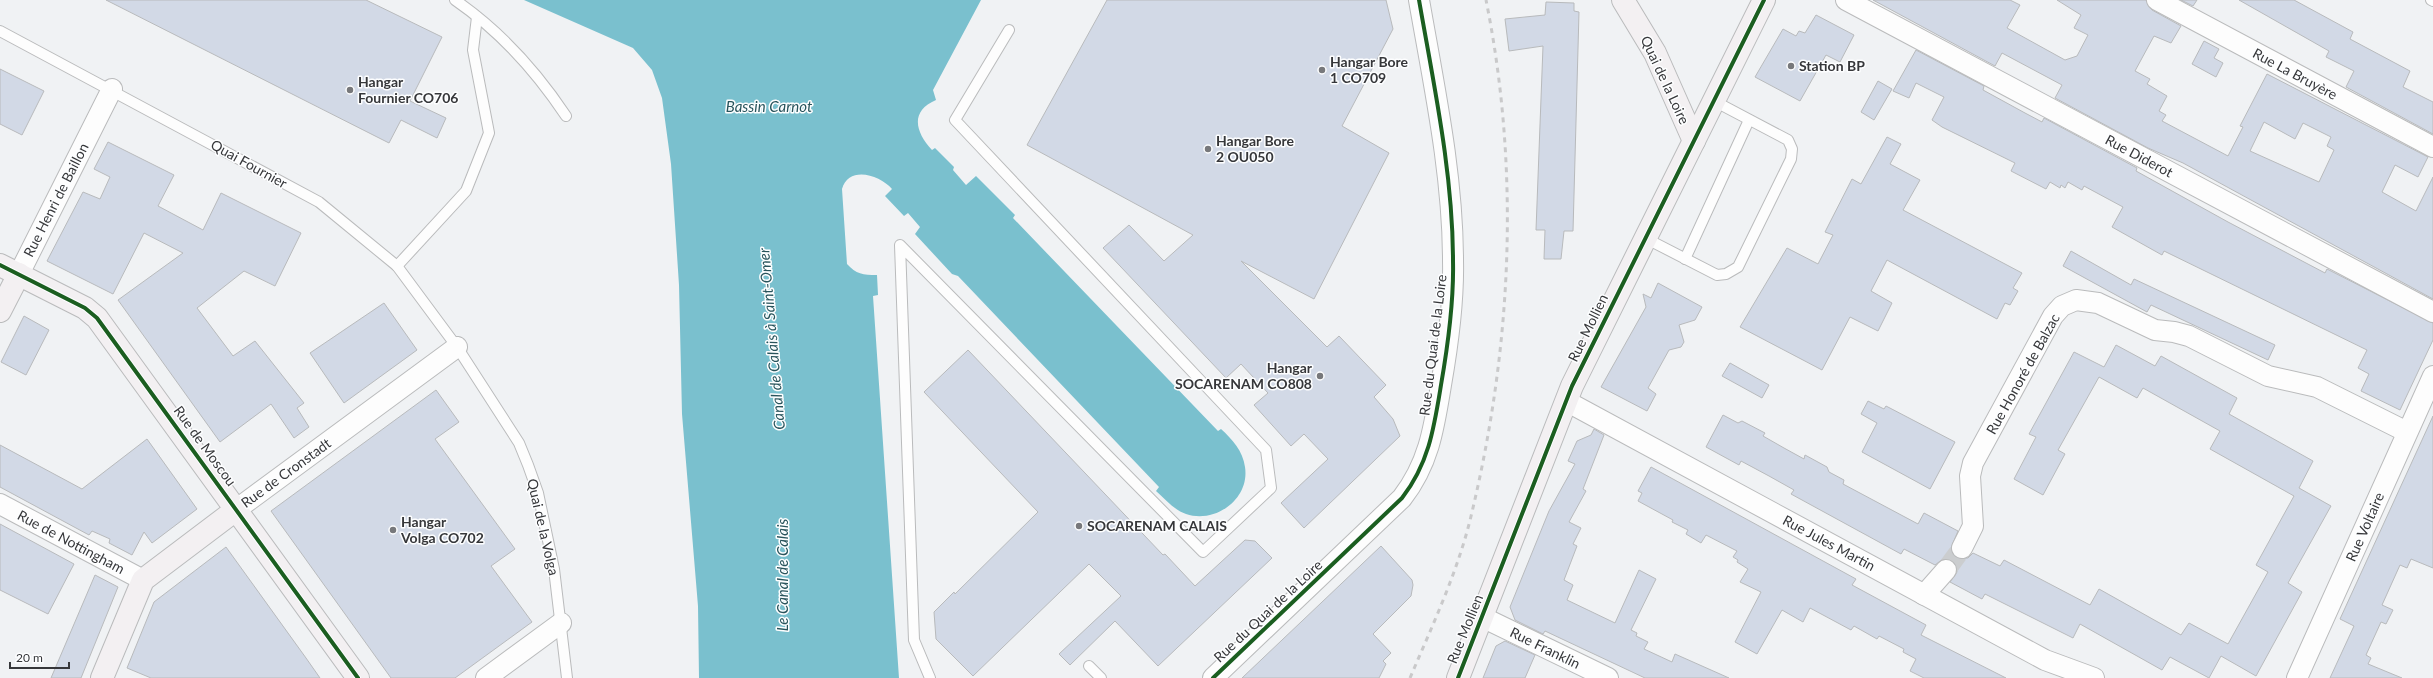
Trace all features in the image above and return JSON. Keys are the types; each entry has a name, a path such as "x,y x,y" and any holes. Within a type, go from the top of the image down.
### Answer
{"street":[{"name":"Rue du Quai de la Loire","path":"1214,678 1402,498 1423,466 1430,444 1444,366 1453,262 1447,180 1435,90 1419,0"},
{"name":"Quai de la Loire","path":"1623,0 1655,53 1681,116 1694,141"},
{"name":"Rue Mollien","path":"1458,678 1566,401 1645,238 1764,0"},
{"name":"Rue Diderot","path":"1846,0 2433,312"},
{"name":"Rue La Bruyère","path":"2157,0 2433,147"},
{"name":"Rue Henri de Baillon","path":"0,311 10,269 112,90"},
{"name":"Rue de Moscou","path":"10,269 85,308 97,318 237,509 358,678"},
{"name":"Rue Honoré de Balzac","path":"1962,548 1973,526 1970,476 1973,463 2053,316 2062,306 2076,300 2098,303 2155,330 2181,333 2268,376 2317,387 2408,432"},
{"name":"Rue de Cronstadt","path":"143,580 457,347"},
{"name":"Rue Voltaire","path":"2297,678 2433,376"},
{"name":"Rue Jules Martin","path":"1566,401 2045,660 2094,678"},
{"name":"Rue de Nottingham","path":"0,504 143,580"},
{"path":"1924,595 1946,570"},
{"path":"102,678 143,580"},
{"name":"Rue Franklin","path":"1482,617 1608,678"},
{"path":"486,678 561,623"}],"lane":[{"path":"455,0 477,17 522,58 545,84 566,116"},
{"path":"397,266 466,191 489,133 473,50 477,17"},
{"path":"930,678 914,640 900,245 1203,552 1271,488 1266,450 955,120 1009,30"},
{"name":"Quai Fournier","path":"0,31 319,202 397,266 457,347"},
{"path":"1645,238 1685,260 1717,275 1726,274 1738,268 1791,159 1792,149 1788,140 1714,101"},
{"path":"1685,260 1749,120"},
{"name":"Quai de la Volga","path":"457,347 519,443 528,465 543,516 561,623 567,678"},
{"path":"1089,666 1101,678"}],"water":[{"name":"Bassin Carnot","path":"524,0 981,0 933,90 936,100 922,110 919,116 919,129 922,136 932,150 935,148 954,167 953,170 966,185 976,176 1015,215 1013,218 1218,431 1221,429 1233,441 1242,456 1245,467 1245,479 1242,489 1236,499 1219,512 1197,516 1186,514 1170,504 1156,491 1159,487 958,276 952,274 915,234 920,227 908,213 904,216 885,196 892,189 887,184 873,177 858,175 851,177 842,189 847,264 860,273 877,275 878,295 873,296 899,678 699,678 698,606 682,414 679,285 671,164 662,98 652,70 633,48"}],"building":[{"name":"Hangar Fournier CO706","path":"106,0 366,0 442,37 410,101 446,118 437,138 401,120 389,143"},
{"path":"1107,0 1386,0 1393,29 1342,126 1389,153 1314,299 1241,261 1327,347 1339,336 1386,385 1374,397 1393,419 1400,436 1304,528 1281,503 1328,459 1304,434 1291,446 1254,405 1268,393 1241,364 1226,378 1103,248 1129,225 1164,261 1193,235 1027,145"},
{"path":"1873,0 2010,0 2020,5 2007,28 2065,60 2077,56 2088,35 2074,28 2081,15 2057,0 2146,0 2152,10 2181,26 2171,43 2154,36 2135,71 2150,79 2147,84 2167,96 2159,111 2166,115 2162,121 2228,156 2243,127 2240,126 2267,74 2428,157 2418,177 2395,165 2382,192 2416,211 2433,177 2433,299 2183,163 2148,148 2055,98 2062,85 2002,53 1995,66","holes":["2264,122 2295,139 2303,123 2331,137 2327,146 2334,150 2319,182 2250,151"]},
{"path":"2181,0 2197,0 2193,6"},
{"path":"2239,0 2294,0 2353,32 2350,39 2410,71 2403,87 2433,102 2433,134 2346,87 2354,71 2326,57 2329,51"},
{"path":"1546,2 1574,3 1574,11 1579,12 1573,231 1564,231 1561,259 1544,259 1545,230 1536,230 1543,46 1509,51 1505,19 1545,15"},
{"name":"Station BP","path":"1816,15 1854,35 1840,62 1826,55 1800,101 1755,77 1783,29 1796,36 1799,31 1805,33"},
{"path":"2204,41 2219,49 2214,58 2223,63 2216,77 2192,64"},
{"path":"1916,50 1984,86 1983,90 2025,113 2042,122 2044,118 2137,168 2136,171 2228,222 2325,273 2327,269 2433,323 2433,340 2400,410 2361,391 2369,374 2358,368 2367,350 2164,251 2162,255 2112,227 2123,207 2084,186 2082,190 2068,182 2065,188 2061,185 2060,188 2050,182 2046,189 2011,171 2015,163 1942,127 1932,120 1944,97 1916,83 1909,98 1893,91"},
{"path":"0,69 44,91 22,135 0,124"},
{"path":"1878,81 1892,89 1874,120 1861,112"},
{"path":"1887,137 1901,144 1890,164 1920,180 1903,210 2022,273 2013,288 2018,291 2010,305 2005,303 1997,319 1887,260 1871,291 1892,303 1878,331 1850,317 1822,370 1740,327 1787,248 1818,264 1833,235 1825,232 1852,179 1861,184"},
{"path":"108,142 174,175 158,206 203,230 221,193 301,233 275,286 244,271 197,308 233,356 255,341 304,403 297,408 309,427 294,438 271,404 220,442 118,300 183,253 144,233 113,294 47,261 83,192 100,199 110,177 94,169"},
{"path":"2071,251 2131,285 2134,279 2275,345 2268,360 2151,305 2147,312 2063,266"},
{"path":"1658,283 1702,307 1695,320 1679,325 1684,342 1681,347 1669,350 1648,388 1656,394 1647,411 1601,387 1646,307 1643,294 1651,298"},
{"path":"384,303 417,350 344,403 310,353"},
{"path":"24,316 49,330 26,375 1,362"},
{"path":"2116,345 2155,366 2161,356 2237,398 2229,414 2313,461 2299,488 2331,506 2288,583 2302,592 2256,676 2221,656 2209,678 2170,657 2162,670 2080,624 2073,638 1985,594 1982,599 1950,582 1957,572 1953,561 1943,559 1935,565 1904,549 1901,554 1791,494 1794,490 1769,476 1741,461 1739,465 1706,447 1723,415 1738,423 1742,421 1765,433 1763,436 1804,459 1805,455 1827,467 1829,472 1844,480 1843,484 1918,524 1924,513 1958,531 1951,548 1952,554 1957,558 1968,558 1973,553 2000,566 2004,560 2090,605 2099,589 2181,635 2189,623 2228,644 2268,572 2256,565 2294,496 2210,449 2220,431 2143,388 2137,398 2099,377 2058,450 2065,454 2043,495 2014,479 2036,437 2029,434 2074,352 2104,367"},
{"name":"SOCARENAM CALAIS","path":"968,350 1163,555 1165,554 1195,586 1245,540 1255,541 1272,558 1158,666 1115,621 1070,665 1059,654 1121,596 1089,564 973,676 936,639 934,612 954,592 955,594 1038,512 924,392"},
{"path":"1730,363 1769,385 1762,398 1722,376"},
{"name":"Hangar Volga CO702","path":"436,390 459,422 435,439 515,549 491,566 532,622 455,678 391,678 271,511"},
{"path":"1868,401 1884,409 1886,406 1955,442 1930,489 1862,452 1877,423 1861,414"},
{"path":"2433,416 2433,568 2411,559 2407,568 2400,565 2382,605 2393,610 2386,624 2381,622 2366,655 2371,658 2368,664 2402,678 2330,678 2354,626 2340,619"},
{"path":"1594,429 1604,435 1583,489 1586,491 1569,522 1581,528 1573,544 1577,546 1564,580 1573,585 1567,600 1615,623 1639,570 1656,579 1631,630 1637,633 1636,636 1648,642 1644,649 1672,662 1675,654 1729,678 1645,678 1545,631 1543,634 1515,620 1510,607 1549,511 1575,464 1568,461 1577,441 1591,435"},
{"path":"147,439 197,509 152,543 144,532 132,555 109,543 110,539 92,531 89,535 0,487 0,445 82,489"},
{"path":"1651,467 1856,579 1852,585 1926,625 1921,635 2006,678 1924,678 1910,671 1916,659 1903,652 1904,649 1879,636 1877,639 1854,626 1851,630 1810,608 1803,622 1782,610 1757,654 1735,642 1761,592 1740,582 1748,569 1737,562 1738,560 1733,557 1737,551 1706,535 1701,543 1686,534 1688,530 1672,522 1673,520 1638,501 1642,493 1638,491"},
{"path":"0,524 74,564 48,614 0,590"},
{"path":"1381,546 1412,580 1413,585 1411,596 1373,634 1391,653 1383,661 1386,664 1379,678 1242,678"},
{"path":"226,547 320,678 151,678 127,668 154,602"},
{"path":"95,575 118,587 81,678 51,678"},
{"path":"1505,641 1535,655 1525,678 1483,678 1496,646"}],"tunnel":[{"path":"1946,570 1962,548"}],"railway":[{"path":"1410,678 1445,596 1467,533 1485,449 1496,385 1503,321 1507,256 1507,192 1504,128 1497,64 1486,0"}],"cycle path":[{"path":"1213,678 1402,498 1418,472 1429,444 1436,416 1444,370 1453,292 1453,261 1450,196 1442,130 1419,0"},
{"path":"1458,678 1572,386 1764,0"},
{"path":"0,265 85,308 97,318 358,678"}],"place":[{"name":"Station BP","path":"1791,66"},
{"name":"Hangar Bore 1 CO709","path":"1322,70"},
{"name":"Hangar Fournier CO706","path":"350,90"},
{"name":"Hangar Bore 2 OU050","path":"1208,149"},
{"name":"Hangar SOCARENAM CO808","path":"1320,376"},
{"name":"SOCARENAM CALAIS","path":"1079,526"},
{"name":"Hangar Volga CO702","path":"393,530"}],"water label":[{"name":"Canal de Calais à Saint-Omer","path":"772,339"},
{"name":"Le Canal de Calais","path":"783,575"}]}
